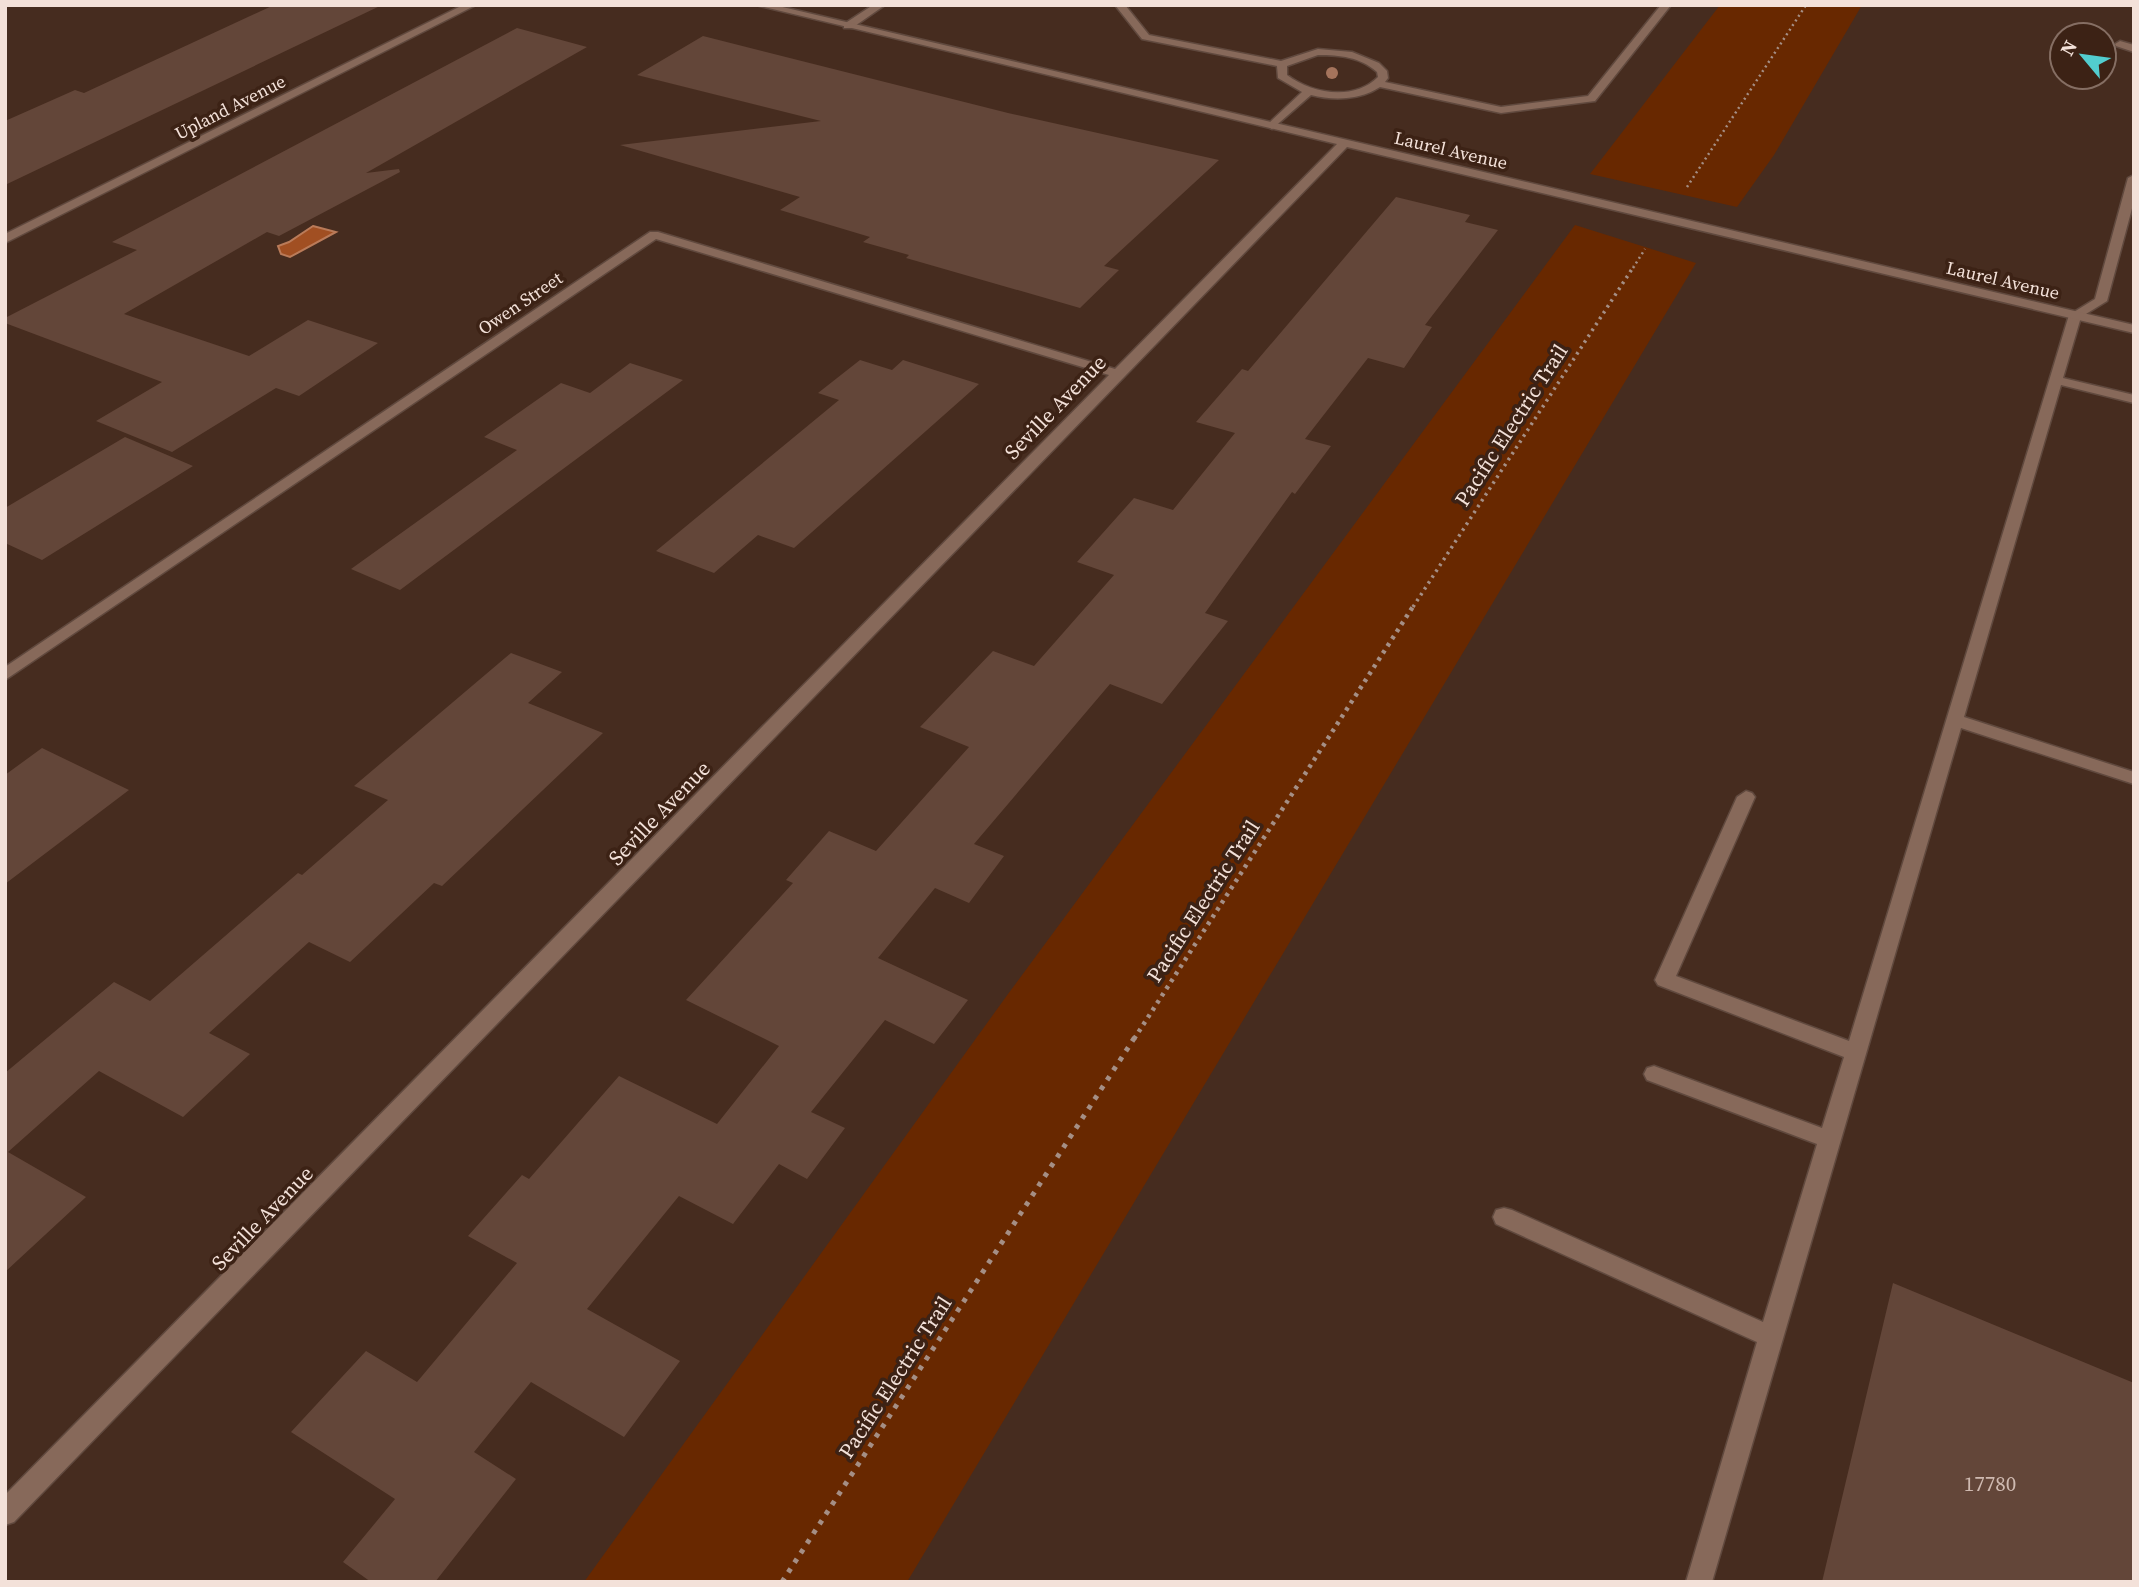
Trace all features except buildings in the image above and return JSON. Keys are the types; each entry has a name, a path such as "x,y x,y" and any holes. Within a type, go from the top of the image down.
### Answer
{"street":[{"name":"Upland Avenue","path":"5,239 471,5"},
{"name":"Laurel Avenue","path":"761,5 2134,329"},
{"path":"848,26 880,5"},
{"path":"1120,5 1146,37 1282,64 1310,53 1350,54 1376,64 1382,71 1383,78 1379,84 1357,93 1340,95 1308,92 1287,82 1282,76 1282,64"},
{"path":"1379,84 1501,110 1591,99 1666,5"},
{"path":"2120,44 2134,48"},
{"path":"1272,126 1308,92"},
{"name":"Seville Avenue","path":"5,1513 1344,143"},
{"path":"1699,1582 2075,315 2101,301 2134,178"},
{"name":"Owen Street","path":"5,674 654,235 1119,374"},
{"path":"2056,380 2134,399"},
{"path":"1955,720 2134,778"},
{"path":"1746,797 1665,980 1857,1053"},
{"path":"1654,1074 1830,1140"},
{"path":"1504,1217 1771,1337"}],"path":[{"path":"1681,197 1806,5"},
{"name":"Pacific Electric Trail","path":"782,1582 1652,239"}],"shaded area":[{"path":"1720,5 1862,5 1774,155 1737,207 1590,174"},
{"path":"1575,225 1696,263 907,1582 584,1582 1008,994"},
{"path":"313,226 336,232 290,257 281,254 278,246"}]}
